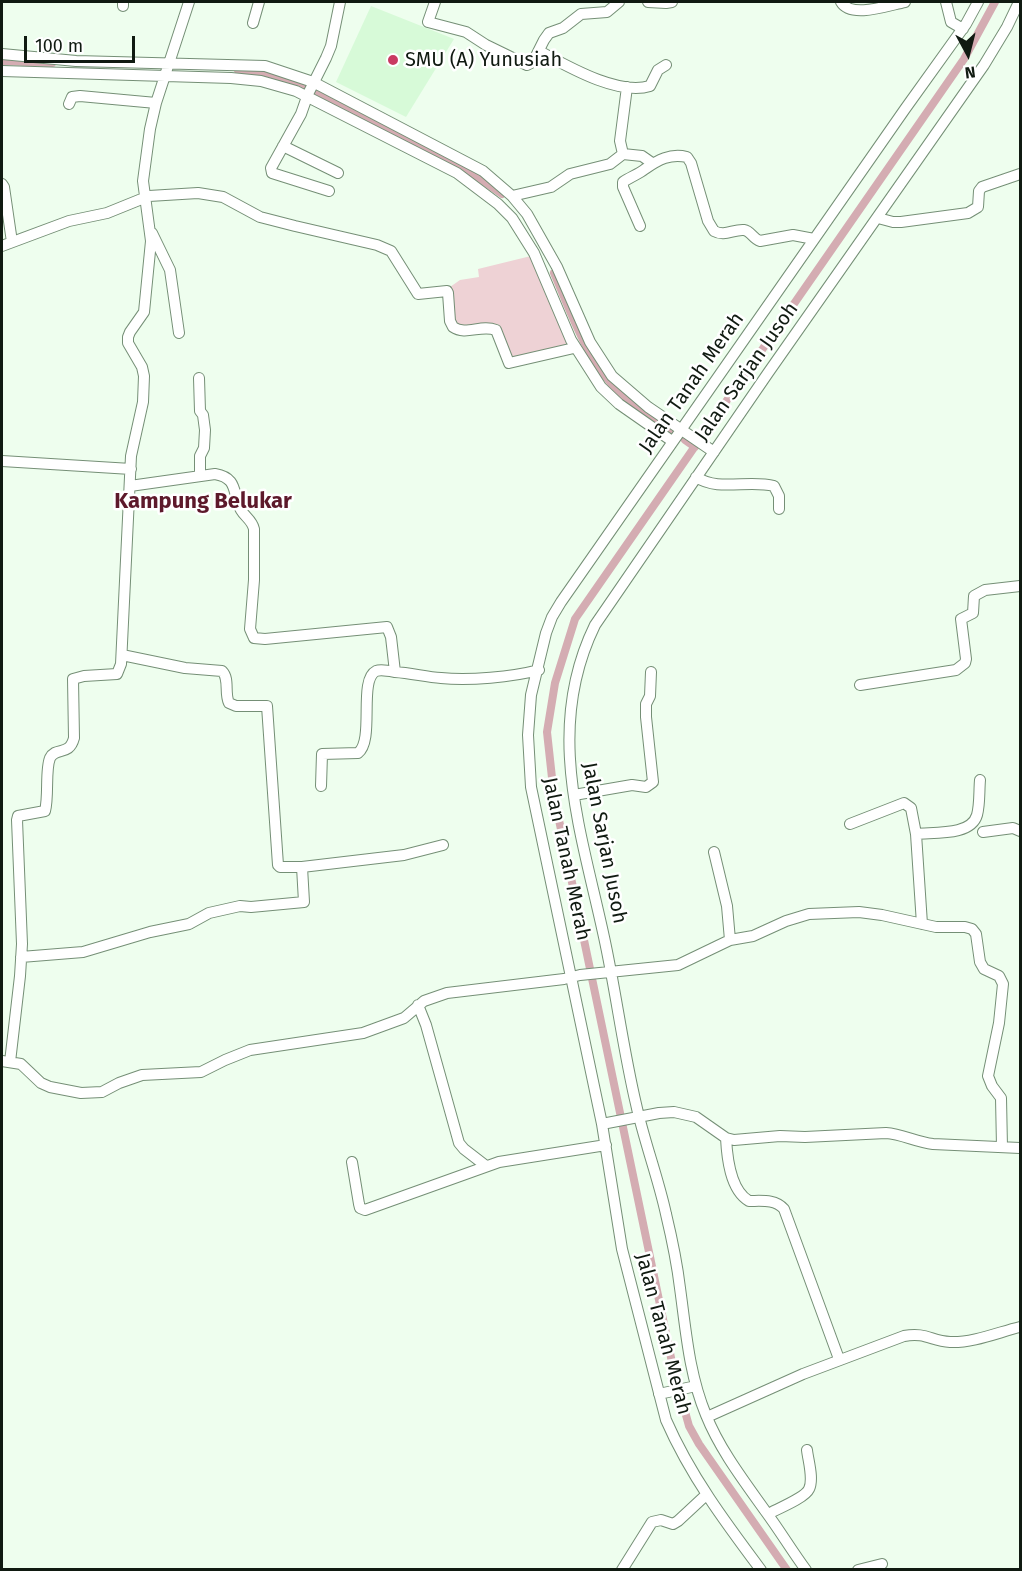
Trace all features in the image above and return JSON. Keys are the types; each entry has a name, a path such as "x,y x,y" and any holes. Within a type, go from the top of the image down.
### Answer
{"street":[{"path":"189,2 156,103 143,182 150,229 150,251 144,312 128,337 128,342 142,367 144,376 143,402 131,456 122,664 117,674 73,679 74,738 72,745 70,748 55,753 50,759 48,803 45,811 22,814 17,820 21,957 6,1061 21,1064 41,1083 50,1087 81,1093 102,1092 142,1075 201,1072 250,1050 363,1033 404,1018 424,1001 447,993 678,965 730,940 753,936 786,921 809,914 859,912 936,927 965,927 972,929 976,934 980,962 984,969 1002,979 1003,984 999,1023 988,1076 1001,1098 1002,1147"},
{"path":"253,23 259,2"},
{"path":"329,191 272,173 273,164 301,114 310,89 331,46 340,2"},
{"path":"435,2 428,22 466,32 486,45 527,65 533,62 543,40 549,33 563,28 581,14 608,12 619,2"},
{"path":"648,2 672,2"},
{"path":"841,2 846,7 864,11 905,2"},
{"path":"946,2 952,24 963,29"},
{"name":"Jalan Tanah Merah","path":"761,1569 706,1495 666,1420 662,1393 622,1249 606,1145 607,1123 576,976 531,787 528,716 546,633 561,602 672,441 685,432 814,239 963,29 978,2"},
{"name":"Jalan Sarjan Jusoh","path":"806,1569 728,1457 692,1386 681,1290 670,1233 634,1118 606,973 570,767 570,709 576,674 585,645 595,625 696,477 710,449 878,218 984,66 1019,2"},
{"path":"539,51 580,74 627,87 650,86 658,70 666,65"},
{"path":"2,54 166,70 310,89 457,173 498,204 512,218 612,376 648,407 710,449"},
{"path":"2,71 166,70 230,64 265,66 483,171 512,196 537,231 563,300 574,348 601,387 619,404 672,441"},
{"path":"623,154 620,141 627,87"},
{"path":"69,104 72,97 80,96 156,103"},
{"path":"284,147 338,173"},
{"path":"512,196 551,187 570,174 610,164 623,154 642,156 652,164"},
{"path":"640,226 622,184 652,164 666,157 678,155 687,157 691,163 708,221 714,231 719,234 748,231 755,240 760,241 793,235 814,239"},
{"path":"878,218 901,222 968,213 978,207 979,191 982,187 1020,174"},
{"path":"2,184 7,244 69,221 180,193 223,197 260,216 377,245 391,251 418,294 447,291 450,321 453,327 460,331 487,327 496,330 509,363 574,348"},
{"path":"150,229 170,270 179,333"},
{"path":"199,378 200,411 203,415 205,430 204,448 200,456 200,476"},
{"path":"2,461 131,469"},
{"path":"130,486 215,474 228,478 236,490 242,512 253,523 255,564 250,629 254,638 265,639 387,627 391,637 395,672"},
{"path":"696,477 711,484 758,483 774,486 779,496 779,509"},
{"path":"860,685 956,670 965,663 966,659 960,619 973,613 974,596 985,590 1020,586"},
{"path":"122,655 185,668 222,671 226,675 226,695 229,703 236,706 267,706 278,865 283,868 404,855 442,845"},
{"path":"321,786 322,754 358,753 365,745 366,708 371,677 374,672 379,670 442,679 458,679 507,677 539,670"},
{"path":"574,795 632,785 646,787 653,782 646,717 651,672"},
{"path":"916,834 966,828 974,822 978,813 980,780"},
{"path":"849,824 904,803 911,807 916,834 922,924"},
{"path":"983,832 1013,828 1020,831"},
{"path":"714,852 727,906 730,940"},
{"path":"21,957 83,951 189,924 209,913 240,906 304,902 302,867"},
{"path":"418,1005 426,1025 459,1143 486,1166"},
{"path":"607,1123 659,1113 684,1113 696,1117 726,1138 742,1141 774,1137 886,1133 897,1134 921,1143 1020,1148"},
{"path":"726,1138 727,1153 740,1194 748,1201 769,1201 778,1203 784,1209 839,1359"},
{"path":"352,1162 360,1208 365,1210 511,1158 606,1145"},
{"path":"707,1417 839,1359 904,1336 917,1333 939,1340 963,1341 1020,1327"},
{"path":"662,1393 692,1386"},
{"path":"768,1514 803,1495 809,1489 807,1450"},
{"path":"622,1569 652,1522 661,1520 673,1524 706,1495"},
{"path":"858,1569 882,1564"}],"shaded area":[{"name":"SMU (A) Yunusiah","path":"371,6 454,39 406,117 336,82"},
{"path":"535,255 572,344 513,360 498,324 466,329 454,324 450,287 460,280 479,277 478,269"}],"waterway":[{"path":"787,1570 699,1444 689,1426 674,1372 554,796 547,732 555,683 575,619 964,59 995,2"},
{"path":"2,61 52,63"},
{"path":"238,70 274,75 307,87 416,143 479,178 502,194"},
{"path":"554,273 578,330 601,371 625,396 672,431"},
{"path":"685,440 695,447"}],"place":[{"name":"SMU (A) Yunusiah","path":"393,60"}],"district":[{"name":"Kampung Belukar","path":"203,502"}]}
